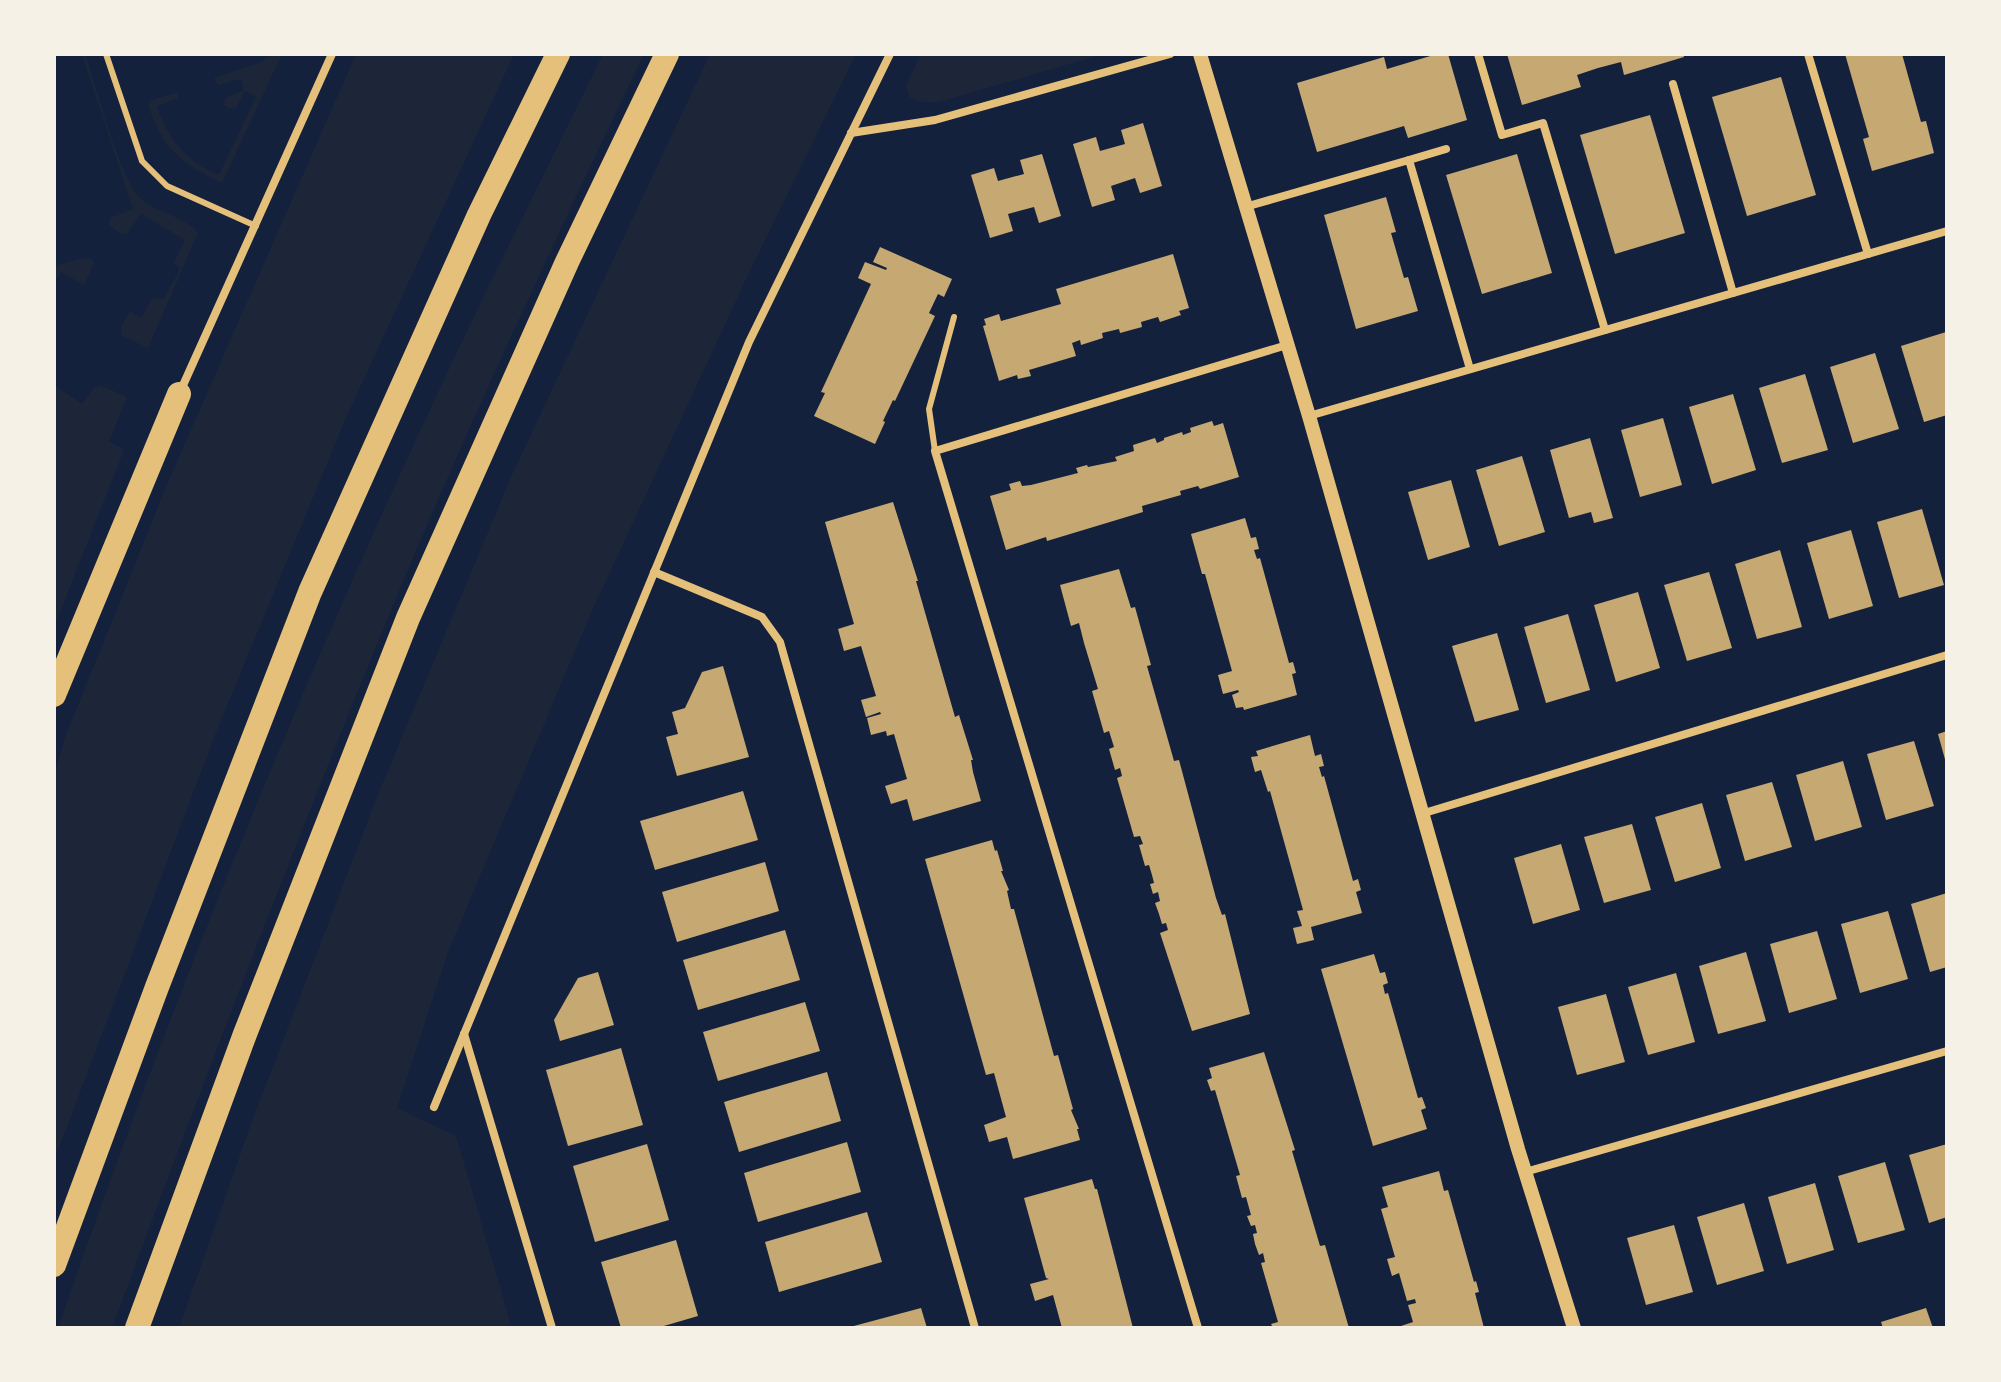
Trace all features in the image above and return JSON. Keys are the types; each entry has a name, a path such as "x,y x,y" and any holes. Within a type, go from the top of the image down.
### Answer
{"highway":[{"path":"54,1265 157,987 310,592 479,215 558,54"},
{"path":"137,1328 245,1034 408,618 567,262 667,54"},
{"path":"54,695 179,394"}],"street":[{"path":"179,394 332,54"},
{"path":"434,1107 749,342 890,54"},
{"path":"851,133 935,120 1170,54"},
{"path":"1200,54 1309,416 1525,1172 1574,1328"},
{"path":"1478,54 1502,135 1543,123 1605,330"},
{"path":"1808,54 1868,254"},
{"path":"1673,84 1733,293"},
{"path":"1245,207 1446,149"},
{"path":"1409,160 1470,369"},
{"path":"1309,416 1947,231"},
{"path":"1198,1328 935,451 1287,345"},
{"path":"654,572 762,617 780,642 975,1328"},
{"path":"1421,814 1947,655"},
{"path":"464,1034 552,1328"},
{"path":"1525,1172 1947,1051"}],"lane":[{"path":"106,54 142,161 167,186 256,226"},
{"path":"935,451 929,409 954,317"}],"shaded area":[{"path":"82,54 85,54 132,188 147,203 186,222 198,233 148,348 122,336 121,327 130,311 141,318 153,298 164,299 180,269 174,263 185,240 141,214 127,234 121,234 109,225 110,218 133,209"},
{"path":"273,54 282,54 222,183 195,169 175,153 160,133 149,101 179,92 178,98 157,106 166,129 188,156 219,175 256,97 245,91 236,108 228,108 224,105 225,98 244,90 241,79 218,85 214,78 259,63"},
{"path":"356,54 514,54 345,420 215,735 54,1161 54,775 66,735 168,482"},
{"path":"603,54 644,54 522,312 407,572 256,948 112,1328 58,1328 187,977 330,632 432,405"},
{"path":"710,54 856,54 747,277 591,613 448,952 397,1108 456,1136 512,1328 179,1328 252,1121 379,792 511,477"},
{"path":"921,54 1104,54 939,102 922,102 909,97 906,85"},
{"path":"81,258 92,259 94,263 84,285 61,272 54,283 54,266"},
{"path":"54,385 82,404 100,385 127,397 109,441 124,450 54,627"}],"building":[{"path":"1437,54 1448,54 1467,120 1408,138 1404,126 1317,152 1297,83 1384,57 1387,69"},
{"path":"1507,54 1683,54 1684,57 1624,75 1621,62 1598,68 1577,75 1581,87 1522,105"},
{"path":"1845,54 1902,54 1921,122 1926,121 1934,153 1872,171 1863,139 1869,137"},
{"path":"1781,77 1816,195 1747,216 1712,97"},
{"path":"1650,115 1685,233 1615,254 1580,135"},
{"path":"1143,123 1162,186 1140,193 1135,178 1111,186 1115,200 1092,207 1073,144 1096,137 1100,151 1125,144 1121,130"},
{"path":"1042,154 1061,216 1039,223 1034,207 1008,214 1013,231 990,238 971,175 994,168 998,181 1024,174 1020,160"},
{"path":"1517,154 1552,273 1482,294 1446,175"},
{"path":"1386,197 1396,232 1391,233 1404,278 1408,277 1418,311 1356,329 1324,215"},
{"path":"880,247 952,279 944,297 938,294 929,313 935,316 883,421 875,444 814,416 825,393 821,392 871,284 858,278 865,262 887,268 873,262"},
{"path":"1173,254 1189,308 1179,311 1181,315 1160,322 1158,317 1141,322 1142,327 1120,333 1119,329 1102,333 1103,338 1081,345 1080,340 1072,343 1076,356 1029,370 1031,376 1018,379 1017,375 999,381 983,326 986,325 984,319 999,314 1001,321 1061,304 1056,289"},
{"path":"1946,332 1947,415 1924,422 1901,346"},
{"path":"1875,353 1899,429 1853,443 1830,367"},
{"path":"1805,374 1828,450 1782,463 1759,388"},
{"path":"1733,394 1756,470 1712,484 1689,407"},
{"path":"1663,418 1682,485 1640,497 1621,430"},
{"path":"1212,421 1214,426 1223,423 1239,477 1200,489 1198,486 1180,491 1181,495 1142,506 1143,512 1006,550 990,496 1011,490 1009,484 1020,481 1022,486 1031,485 1078,473 1076,468 1117,461 1115,457 1134,451 1133,445 1155,438 1157,443 1182,432 1183,435 1191,432 1190,428"},
{"path":"1590,438 1613,518 1594,523 1591,512 1569,518 1550,450"},
{"path":"1522,456 1545,532 1499,546 1476,470"},
{"path":"1451,480 1470,547 1428,560 1408,492"},
{"path":"893,502 955,717 959,715 973,760 981,801 913,821 907,799 891,804 885,786 907,779 894,734 887,736 886,731 871,735 867,718 881,714 866,717 861,700 876,696 861,646 844,651 838,629 854,624 825,522"},
{"path":"1922,509 1944,585 1899,598 1877,522"},
{"path":"1245,518 1251,538 1256,537 1259,549 1254,550 1257,559 1260,558 1289,663 1293,662 1296,673 1292,674 1297,695 1244,710 1243,707 1236,708 1232,695 1238,690 1223,694 1218,675 1232,671 1191,534"},
{"path":"1851,530 1873,606 1829,619 1807,543"},
{"path":"1780,550 1802,627 1757,639 1735,564"},
{"path":"1119,569 1131,608 1135,607 1151,665 1147,666 1174,761 1179,760 1216,898 1222,915 1225,914 1250,1014 1192,1031 1160,933 1168,930 1166,923 1162,924 1155,903 1160,901 1158,892 1153,894 1150,884 1154,883 1149,865 1145,866 1139,845 1143,844 1140,836 1134,837 1117,778 1122,776 1120,768 1115,770 1109,749 1114,747 1109,731 1104,733 1092,691 1098,689 1079,623 1071,626 1060,585"},
{"path":"1709,572 1732,648 1687,661 1664,585"},
{"path":"1638,592 1660,668 1616,682 1594,605"},
{"path":"1568,614 1590,690 1546,703 1524,627"},
{"path":"1497,633 1519,710 1475,722 1452,646"},
{"path":"723,666 749,757 677,776 666,737 678,734 672,712 685,708 702,672"},
{"path":"1947,731 1947,762 1946,763 1938,734"},
{"path":"1310,735 1315,756 1321,754 1324,766 1319,767 1353,881 1358,879 1361,890 1356,892 1362,913 1311,927 1314,940 1297,944 1293,928 1302,926 1297,911 1303,910 1270,791 1261,770 1255,772 1251,757 1258,756 1256,751"},
{"path":"1914,741 1934,806 1886,820 1867,754"},
{"path":"1843,761 1862,827 1815,841 1796,775"},
{"path":"1772,782 1792,847 1745,861 1726,795"},
{"path":"743,791 758,840 655,870 640,821"},
{"path":"1702,803 1721,868 1675,882 1655,817"},
{"path":"1632,824 1651,890 1604,903 1584,837"},
{"path":"992,840 1009,890 1011,909 1014,909 1054,1056 1058,1055 1080,1140 1013,1159 1007,1137 989,1142 984,1125 1006,1117 994,1073 986,1075 925,859"},
{"path":"1561,844 1580,910 1533,924 1514,858"},
{"path":"765,862 779,911 677,942 662,892"},
{"path":"1947,893 1947,967 1930,972 1911,904"},
{"path":"1888,911 1908,979 1860,993 1841,924"},
{"path":"785,930 800,980 698,1010 683,960"},
{"path":"1817,931 1837,999 1789,1013 1770,944"},
{"path":"1746,952 1766,1021 1718,1034 1699,966"},
{"path":"1374,954 1380,973 1385,972 1388,983 1383,985 1385,994 1388,993 1418,1098 1422,1097 1426,1108 1421,1110 1427,1129 1373,1146 1321,969"},
{"path":"598,972 614,1025 560,1041 554,1020 578,978"},
{"path":"1676,973 1695,1042 1648,1055 1628,987"},
{"path":"1606,994 1625,1062 1577,1075 1558,1007"},
{"path":"805,1002 820,1051 718,1081 703,1032"},
{"path":"621,1048 643,1125 568,1146 546,1070"},
{"path":"1264,1052 1295,1150 1292,1151 1320,1246 1325,1245 1349,1328 1273,1328 1271,1324 1278,1322 1261,1263 1265,1262 1263,1253 1259,1255 1255,1244 1255,1225 1251,1226 1247,1216 1251,1215 1246,1197 1242,1198 1236,1176 1240,1175 1215,1090 1211,1091 1207,1080 1212,1078 1209,1068"},
{"path":"827,1072 841,1121 739,1152 724,1102"},
{"path":"847,1142 861,1192 758,1222 744,1173"},
{"path":"647,1144 669,1220 595,1242 573,1166"},
{"path":"1947,1144 1947,1217 1929,1223 1909,1155"},
{"path":"1885,1162 1905,1230 1858,1243 1838,1176"},
{"path":"1439,1171 1444,1191 1448,1190 1476,1281 1479,1292 1475,1293 1484,1328 1395,1328 1413,1322 1408,1305 1416,1303 1415,1299 1407,1301 1399,1273 1392,1276 1387,1259 1395,1257 1381,1209 1388,1207 1382,1187"},
{"path":"1092,1179 1133,1328 1062,1328 1053,1295 1035,1301 1030,1284 1049,1279 1046,1278 1024,1198"},
{"path":"1815,1183 1834,1250 1787,1264 1768,1197"},
{"path":"1744,1203 1764,1271 1717,1285 1697,1217"},
{"path":"867,1212 882,1262 779,1292 765,1242"},
{"path":"1674,1225 1693,1292 1646,1305 1627,1238"},
{"path":"676,1240 698,1316 657,1328 621,1328 601,1262"},
{"path":"921,1308 927,1328 850,1327"},
{"path":"1926,1308 1933,1328 1883,1328 1881,1322"}]}
